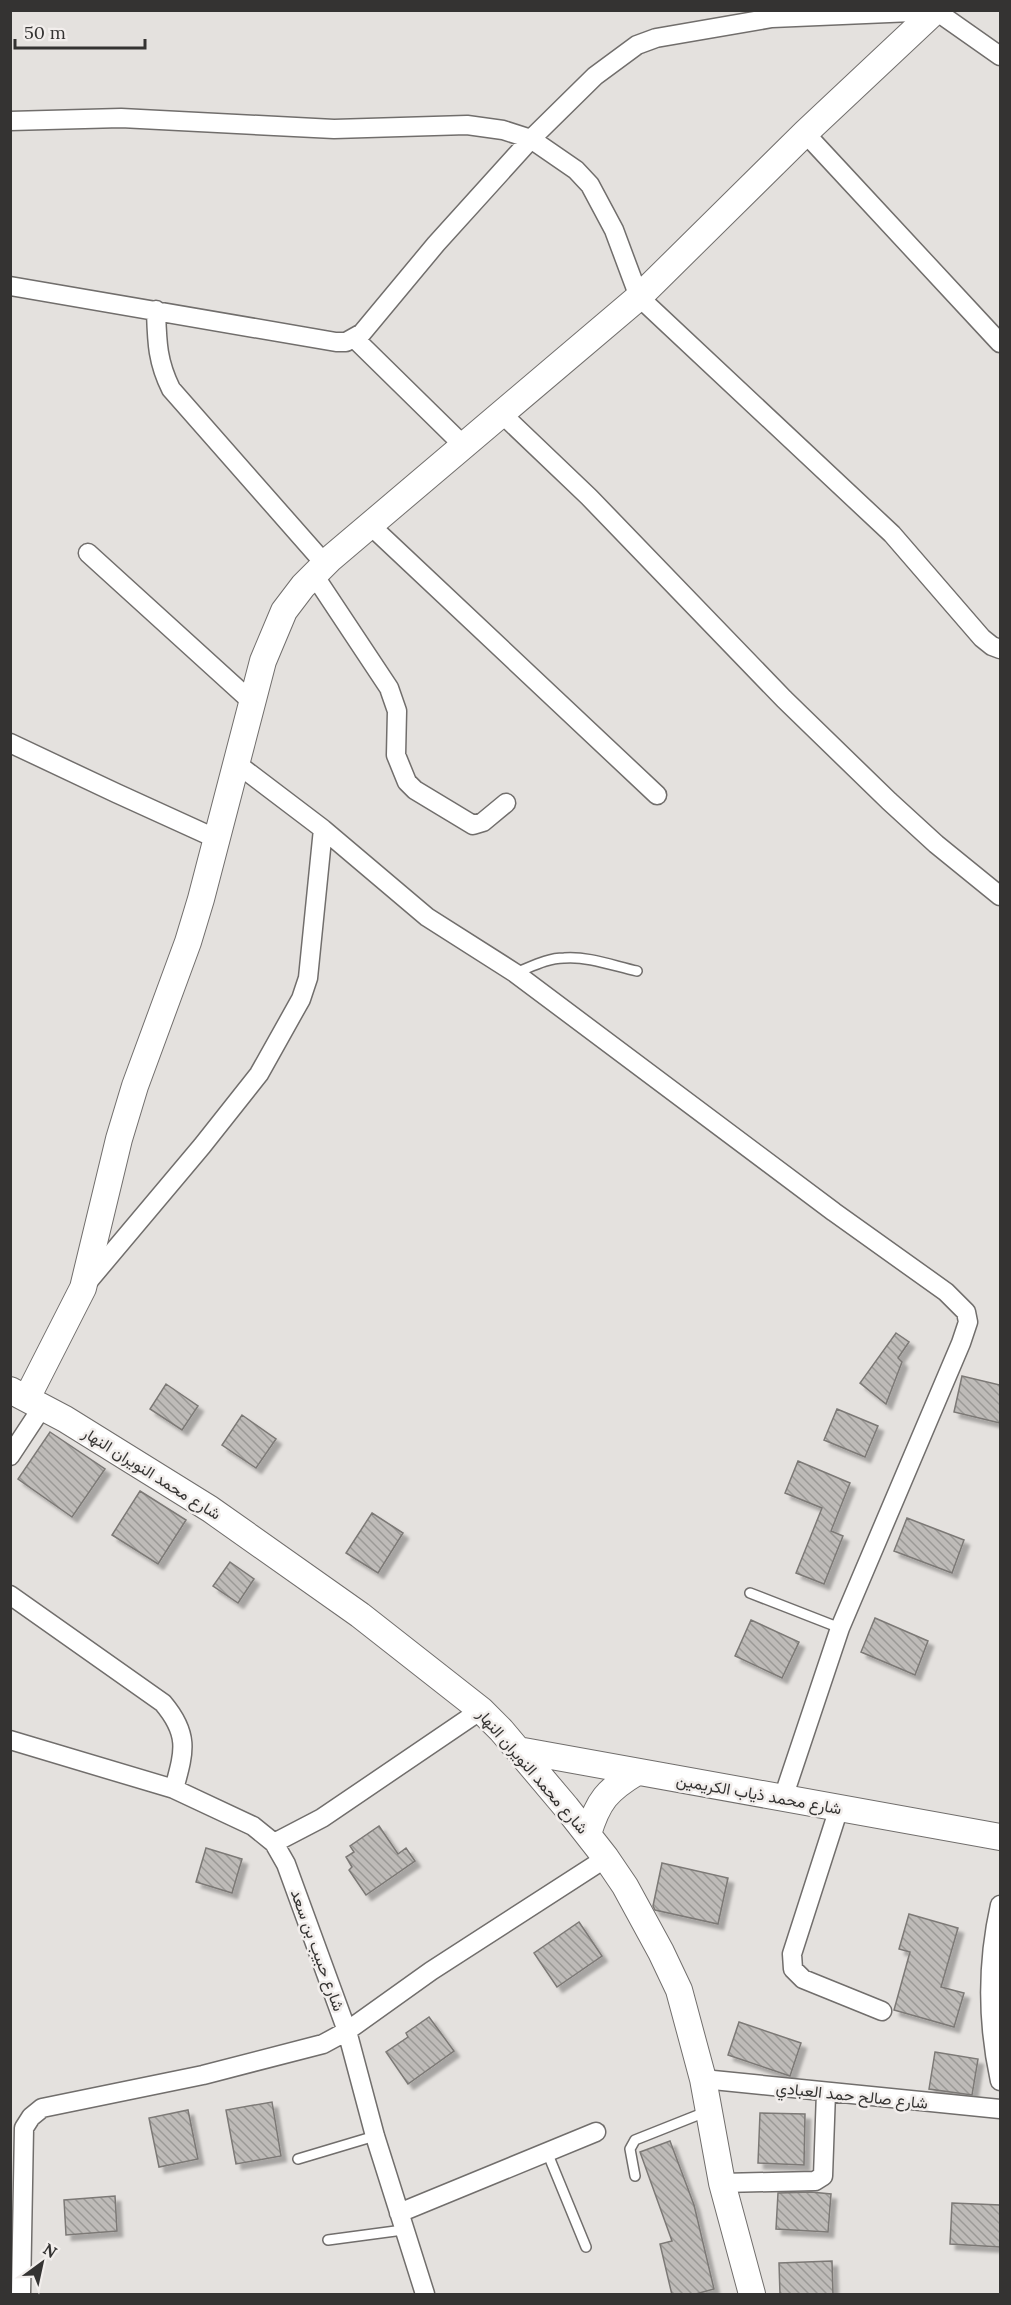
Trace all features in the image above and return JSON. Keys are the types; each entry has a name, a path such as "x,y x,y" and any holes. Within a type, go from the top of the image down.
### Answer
{"street":[{"path":"83,1288 119,1139 135,1086 188,942 252,702 272,635 284,611 303,586 370,525 639,297 805,133 936,11"},
{"path":"10,286 336,342 355,339 372,323 436,244 531,140 589,81 637,45 656,38 769,14 936,11 1000,56"},
{"path":"10,121 121,118 334,129 467,125 503,130 531,140 576,170 590,186 614,230 639,297 892,534 982,638 1000,649"},
{"path":"805,133 1000,343"},
{"path":"156,310 157,347 164,376 171,389 320,570 395,700 396,755 410,786 473,825 483,822 506,803"},
{"path":"355,339 463,445"},
{"path":"501,412 589,497 784,699 873,786 936,844 1000,896"},
{"path":"370,525 657,795"},
{"path":"88,553 252,702"},
{"path":"10,743 116,794 217,838"},
{"path":"236,763 323,830 427,917 515,973 834,1212 946,1292 966,1312 968,1322 961,1343 840,1628 783,1798"},
{"path":"10,1456 27,1398 83,1288 259,1074 300,999 309,978 323,830"},
{"name":"شارع محمد النويران النهار","path":"27,1398 150,1471 261,1544 378,1629 481,1710 518,1750 588,1834 644,1918 679,1990 704,2079 722,2183 752,2295"},
{"path":"10,1595 163,1703 171,1713 184,1742 183,1757 174,1789"},
{"path":"10,1740 174,1789 253,1826 274,1843 322,1818 481,1710"},
{"name":"شارع محمد ذياب الكريمين","path":"518,1750 1000,1837"},
{"path":"588,1834 594,1814 602,1800 610,1790 637,1772"},
{"path":"839,1809 792,1954 793,1969 803,1979 882,2011"},
{"name":"شارع حبيب بن سعد","path":"274,1843 286,1864 347,2031 375,2136 425,2295"},
{"path":"21,2295 24,2128 31,2117 42,2109 203,2075 323,2044 347,2031 431,1971 606,1858"},
{"path":"1000,1905 989,1973 990,2009 1000,2081"},
{"name":"شارع صالح حمد العبادي","path":"704,2079 1000,2109"},
{"path":"722,2183 815,2181 823,2176 826,2092"},
{"path":"401,2222 547,2152 596,2132"}],"lane":[{"path":"515,973 562,958 583,958 637,971"},
{"path":"750,1593 840,1628"},
{"path":"635,2176 630,2149 635,2140 710,2110"},
{"path":"297,2159 375,2136"},
{"path":"547,2152 586,2247"},
{"path":"328,2240 401,2222"}],"building":[{"path":"896,1333 909,1342 898,1358 902,1362 886,1404 860,1383"},
{"path":"962,1376 1000,1385 1000,1423 954,1412"},
{"path":"166,1384 198,1406 182,1430 150,1409"},
{"path":"837,1409 878,1426 865,1457 824,1440"},
{"path":"242,1415 276,1439 256,1468 222,1445"},
{"path":"50,1432 105,1469 72,1517 18,1479"},
{"path":"798,1461 850,1483 831,1531 843,1536 824,1584 796,1573 822,1508 785,1493"},
{"path":"140,1491 186,1520 158,1564 112,1535"},
{"path":"372,1513 403,1533 378,1573 346,1553"},
{"path":"907,1518 964,1540 952,1573 894,1551"},
{"path":"230,1562 254,1579 238,1603 213,1586"},
{"path":"875,1618 928,1641 915,1675 861,1652"},
{"path":"751,1620 799,1642 782,1678 735,1656"},
{"path":"379,1826 398,1854 406,1848 415,1861 366,1895 349,1870 352,1867 346,1857 354,1852 350,1846"},
{"path":"206,1848 242,1859 232,1893 196,1882"},
{"path":"662,1863 728,1878 718,1924 655,1910 653,1906"},
{"path":"909,1914 958,1928 941,1987 964,1993 954,2027 894,2010 910,1952 899,1949"},
{"path":"579,1922 602,1956 557,1987 534,1953"},
{"path":"429,2017 454,2051 408,2084 386,2052 408,2037 406,2033"},
{"path":"739,2022 801,2043 790,2076 728,2055"},
{"path":"935,2052 978,2059 972,2095 929,2089"},
{"path":"272,2102 281,2156 236,2164 226,2110"},
{"path":"188,2110 198,2159 159,2167 149,2118"},
{"path":"760,2113 805,2114 804,2165 758,2163"},
{"path":"670,2141 694,2205 714,2289 692,2295 672,2295 660,2244 672,2241 640,2152"},
{"path":"778,2193 831,2194 828,2232 776,2229"},
{"path":"115,2196 117,2231 66,2235 64,2200"},
{"path":"952,2203 1000,2205 1000,2247 950,2244"},
{"path":"832,2261 833,2295 780,2295 779,2263"}]}
